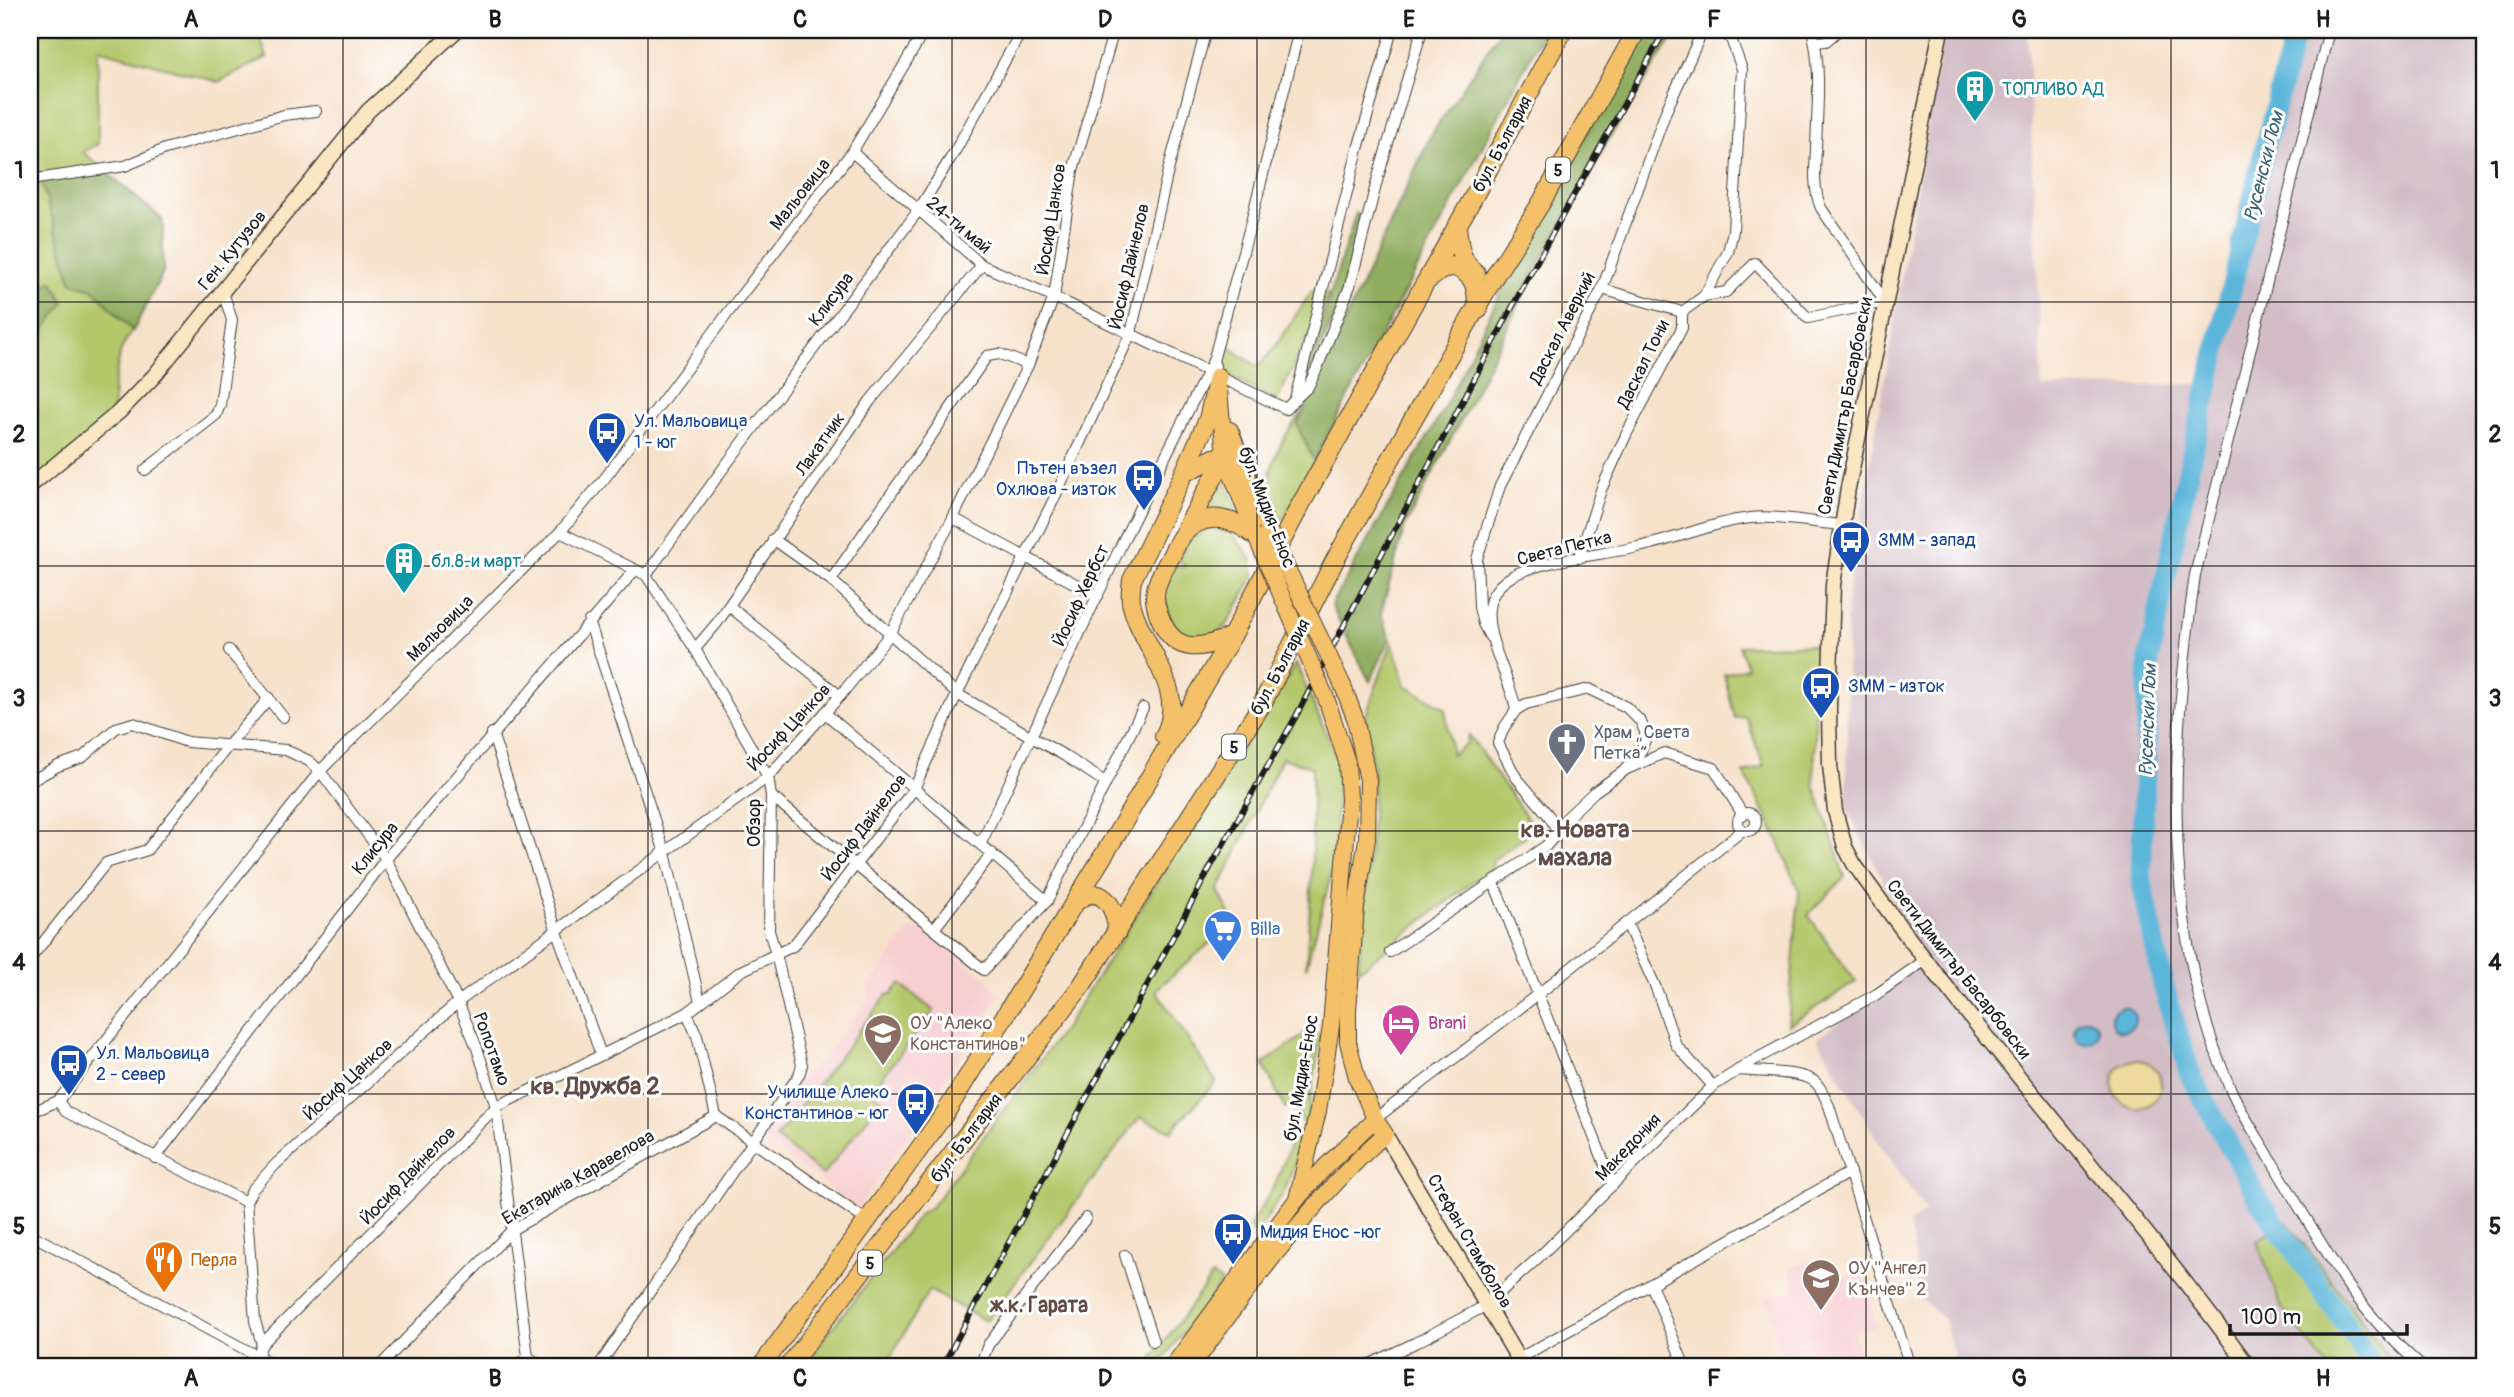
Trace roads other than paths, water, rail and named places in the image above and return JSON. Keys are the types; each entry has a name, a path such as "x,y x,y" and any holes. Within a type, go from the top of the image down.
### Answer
{"highway":[{"name":"бул. България","path":"761,1367 946,1112 1119,830 1232,636 1301,504 1563,30"},
{"name":"бул. България","path":"788,1367 1083,985 1262,704 1334,562 1408,428 1478,310 1494,277 1541,203 1637,30"},
{"path":"1457,226 1462,257 1470,269 1480,275 1494,277"},
{"path":"1424,283 1452,266 1465,271 1476,288 1478,310"},
{"path":"1119,830 1136,788 1172,723 1173,706 1165,680 1139,627 1130,600 1132,580 1208,419 1213,370"},
{"path":"1232,636 1212,645 1196,647 1176,643 1165,630 1157,612 1155,592 1162,572 1233,438"},
{"path":"1184,473 1214,458 1224,457 1243,466"},
{"path":"1176,545 1193,525 1205,520 1232,520 1261,530"},
{"path":"1094,869 1096,879 1105,892 1117,899 1139,897"},
{"path":"1071,907 1086,895 1102,897 1114,909 1116,932"}],"main road":[{"name":"бул. Мидия-Енос","path":"1213,370 1261,530 1326,698 1347,762 1349,800 1331,1026 1318,1111 1297,1199"},
{"name":"бул. Мидия-Енос","path":"1213,370 1224,457 1343,686 1364,754 1367,839 1356,907 1348,1042 1357,1078 1375,1119 1385,1134"},
{"name":"бул. Мидия-Енос","path":"1172,1367 1297,1199 1326,1166 1375,1119"},
{"path":"1191,1367 1303,1220 1345,1172 1385,1134"}],"street":[{"name":"Ген. Кутузов","path":"30,486 119,412 160,370 368,111 457,30"},
{"name":"Мальовица","path":"58,1101 320,771 560,532 605,478 852,152 925,30"},
{"name":"Клисура","path":"646,575 733,455 918,212 1022,30"},
{"name":"Йосиф Цанков","path":"246,1202 252,1191 276,1164 458,1002 768,777 890,635 953,519 1028,365 1054,297 1073,170 1114,30"},
{"name":"Йосиф Дайнелов","path":"253,1367 262,1344 496,1107 687,1013 751,965 793,946 915,789 957,694 1026,556 1131,333 1168,171 1206,30"},
{"name":"Йосиф Хербст","path":"981,843 1125,537 1213,370 1299,30"},
{"path":"1295,399 1358,149 1392,30"},
{"path":"1295,399 1308,387 1350,286 1378,177 1422,30"},
{"name":"Даскал Аверкий","path":"1493,642 1483,624 1479,607 1477,559 1500,486 1602,289 1666,111 1703,30"},
{"name":"Даскал Тони","path":"1580,558 1601,490 1626,435 1682,328 1682,312 1704,296 1728,252 1734,219 1742,69 1731,39 1722,30"},
{"path":"1704,296 1726,292 1755,263 1808,318 1885,302 1817,200 1815,172 1819,61 1812,30"},
{"path":"1815,42 1826,41 1839,30"},
{"name":"Свети Димитър Басарбовски","path":"1941,30 1841,525 1831,609 1830,765 1835,811 1845,847 1854,864 1924,961 2159,1248 2249,1367"},
{"path":"2329,30 2195,575 2183,657 2176,810 2181,890 2192,969 2205,1021 2228,1085 2360,1304 2392,1340 2422,1367"},
{"path":"30,180 125,166 166,149 284,115 316,111"},
{"name":"24-ти май","path":"852,152 982,265 1213,370 1286,410 1295,399"},
{"name":"Лакатник","path":"695,649 729,606 870,401 982,265"},
{"path":"1602,289 1682,312"},
{"path":"145,470 216,415 220,405 232,320 223,292"},
{"path":"831,580 987,356 1000,354 1028,365"},
{"name":"Света Петка","path":"1516,710 1493,642 1490,606 1500,584 1515,575 1580,558 1640,547 1754,517 1841,525"},
{"path":"953,519 1098,596"},
{"path":"560,532 646,575"},
{"path":"773,539 831,580 957,694 1105,782"},
{"name":"Клисура","path":"155,1158 386,859 635,570"},
{"name":"Обзор","path":"598,1367 802,1070 768,926 771,796 768,777 695,649 646,575"},
{"path":"729,606 840,696"},
{"path":"589,621 664,853 700,1002"},
{"path":"229,650 283,717"},
{"path":"1390,952 1546,846 1553,838 1556,828 1594,792 1624,771 1641,751 1645,740 1641,722 1616,700 1589,689 1526,704 1516,710 1504,727 1498,743 1516,778 1556,828"},
{"path":"30,959 106,863 147,850 269,698"},
{"path":"771,796 984,970 1048,901 1143,708"},
{"path":"825,713 1048,901"},
{"path":"30,785 33,780 58,766 83,757 116,728 133,723 187,742 286,750 309,761 320,771"},
{"path":"492,733 556,929 601,1055"},
{"name":"бул. Мидия-Енос","path":"1375,1119 1538,995 1743,830 1739,824 1743,815 1714,768 1664,753 1624,771"},
{"name":"Ропотамо","path":"320,771 386,859 458,1002 477,1048 496,1107 528,1357"},
{"path":"934,929 992,853"},
{"path":"1494,883 1613,1185"},
{"path":"1627,924 1656,988 1676,1045 1713,1086"},
{"name":"Македония","path":"1370,1366 1485,1306 1538,1258 1713,1086 1877,994 1924,961"},
{"path":"687,1013 697,1036 716,1116 867,1222"},
{"path":"1738,1070 1798,1075 1814,1080 1829,1106 1910,1367"},
{"path":"30,1114 58,1101 66,1112 246,1202 255,1321 262,1344"},
{"name":"Екатарина Каравелова","path":"379,1367 513,1229 716,1116"},
{"name":"Стефан Стамболов","path":"1385,1134 1520,1363"},
{"path":"1520,1363 1651,1284 1850,1172"},
{"path":"984,1367 983,1358 988,1345 1086,1218"},
{"path":"30,1234 278,1367"},
{"path":"1125,1255 1153,1341"},
{"path":"1651,1284 1685,1367"},
{"path":"517,1367 528,1357 543,1367"}],"water":[{"path":"2123,1007 2134,1014 2135,1019 2128,1030 2123,1031 2112,1024 2111,1019 2118,1008"},
{"path":"2086,1019 2097,1026 2098,1031 2091,1042 2086,1043 2075,1036 2074,1031 2081,1020"}],"waterway":[{"name":"Русенски Лом","path":"2296,30 2267,139 2192,454 2149,657 2141,878 2164,988 2191,1076 2260,1202 2373,1367"}],"railway":[{"path":"942,1367 1210,868 1295,718 1524,285 1665,30"}],"place":[{"name":"ТОПЛИВО АД","path":"1975,123"},
{"name":"Ул. Мальовица 1 - юг","path":"607,465"},
{"name":"Пътен възел Охлюва - изток","path":"1144,512"},
{"name":"ЗММ - запад","path":"1851,574"},
{"name":"бл.8-и март","path":"404,595"},
{"name":"ЗММ - изток","path":"1821,720"},
{"name":"Храм „Света Петка“","path":"1567,776"},
{"name":"Billa","path":"1223,963"},
{"name":"Brani","path":"1401,1057"},
{"name":"ОУ \"Алеко Константинов\"","path":"883,1067"},
{"name":"Ул. Мальовица 2 - север","path":"69,1097"},
{"name":"Училище Алеко Константинов - юг","path":"916,1136"},
{"name":"Мидия Енос -юг","path":"1233,1266"},
{"name":"Перла","path":"164,1294"},
{"name":"ОУ ''Ангел Кънчев'' 2","path":"1821,1312"}],"district":[{"name":"кв. Новата махала","path":"1575,843"},
{"name":"кв. Дружба 2","path":"595,1086"},
{"name":"ж.к. Гарата","path":"1039,1305"}]}
